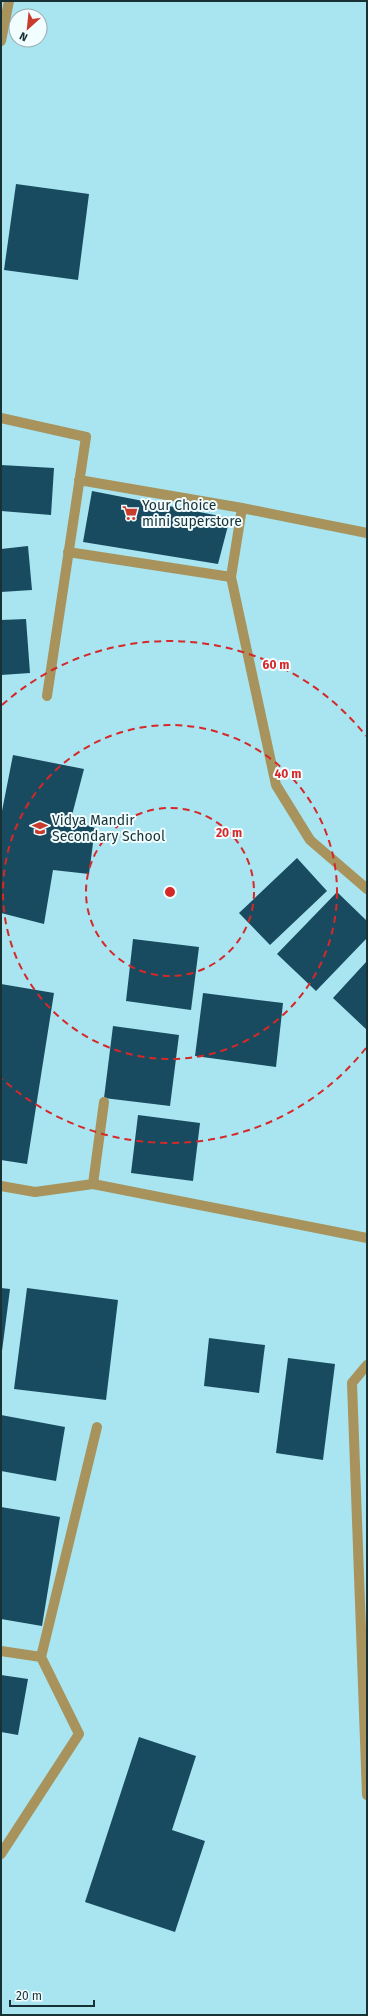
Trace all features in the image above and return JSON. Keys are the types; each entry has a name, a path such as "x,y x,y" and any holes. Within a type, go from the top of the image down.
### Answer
{"street":[{"path":"1,41 9,1"},
{"path":"1,418 86,437 47,696"},
{"path":"79,480 242,508 367,533"},
{"path":"242,508 231,578 276,785 310,840 367,889"},
{"path":"68,552 231,578"},
{"path":"93,1184 104,1102"},
{"path":"1,1186 35,1192 93,1184 367,1238"},
{"path":"367,1365 352,1383 367,1795"},
{"path":"1,1854 79,1734 41,1657 97,1427"},
{"path":"1,1650 41,1657"}],"building":[{"path":"16,184 89,194 78,280 4,270"},
{"path":"1,465 54,468 51,515 1,511"},
{"path":"92,491 230,518 218,564 83,542"},
{"path":"28,546 32,590 1,592 1,549"},
{"path":"26,619 30,673 1,675 1,620"},
{"path":"13,755 84,769 71,819 95,828 89,874 53,870 44,924 1,913 1,816"},
{"path":"297,858 327,891 270,945 239,913"},
{"path":"337,892 367,921 367,938 316,991 277,954"},
{"path":"133,939 199,947 191,1010 126,1001"},
{"path":"367,961 367,1030 333,998"},
{"path":"1,984 54,993 27,1164 1,1160"},
{"path":"203,993 283,1003 276,1067 195,1056"},
{"path":"113,1026 179,1035 170,1106 104,1098"},
{"path":"138,1115 200,1123 193,1181 131,1173"},
{"path":"1,1288 10,1289 2,1351 1,1351"},
{"path":"27,1288 118,1300 106,1400 14,1389"},
{"path":"209,1338 265,1345 259,1393 204,1386"},
{"path":"288,1358 335,1364 323,1460 276,1453"},
{"path":"1,1415 65,1427 56,1481 1,1471"},
{"path":"1,1507 60,1517 42,1626 1,1619"},
{"path":"1,1675 28,1679 18,1735 1,1732"},
{"path":"139,1737 196,1756 172,1830 205,1841 175,1932 85,1902"}],"place":[{"name":"Your Choice mini superstore","path":"130,513"},
{"name":"Vidya Mandir Secondary School","path":"40,828"}]}
